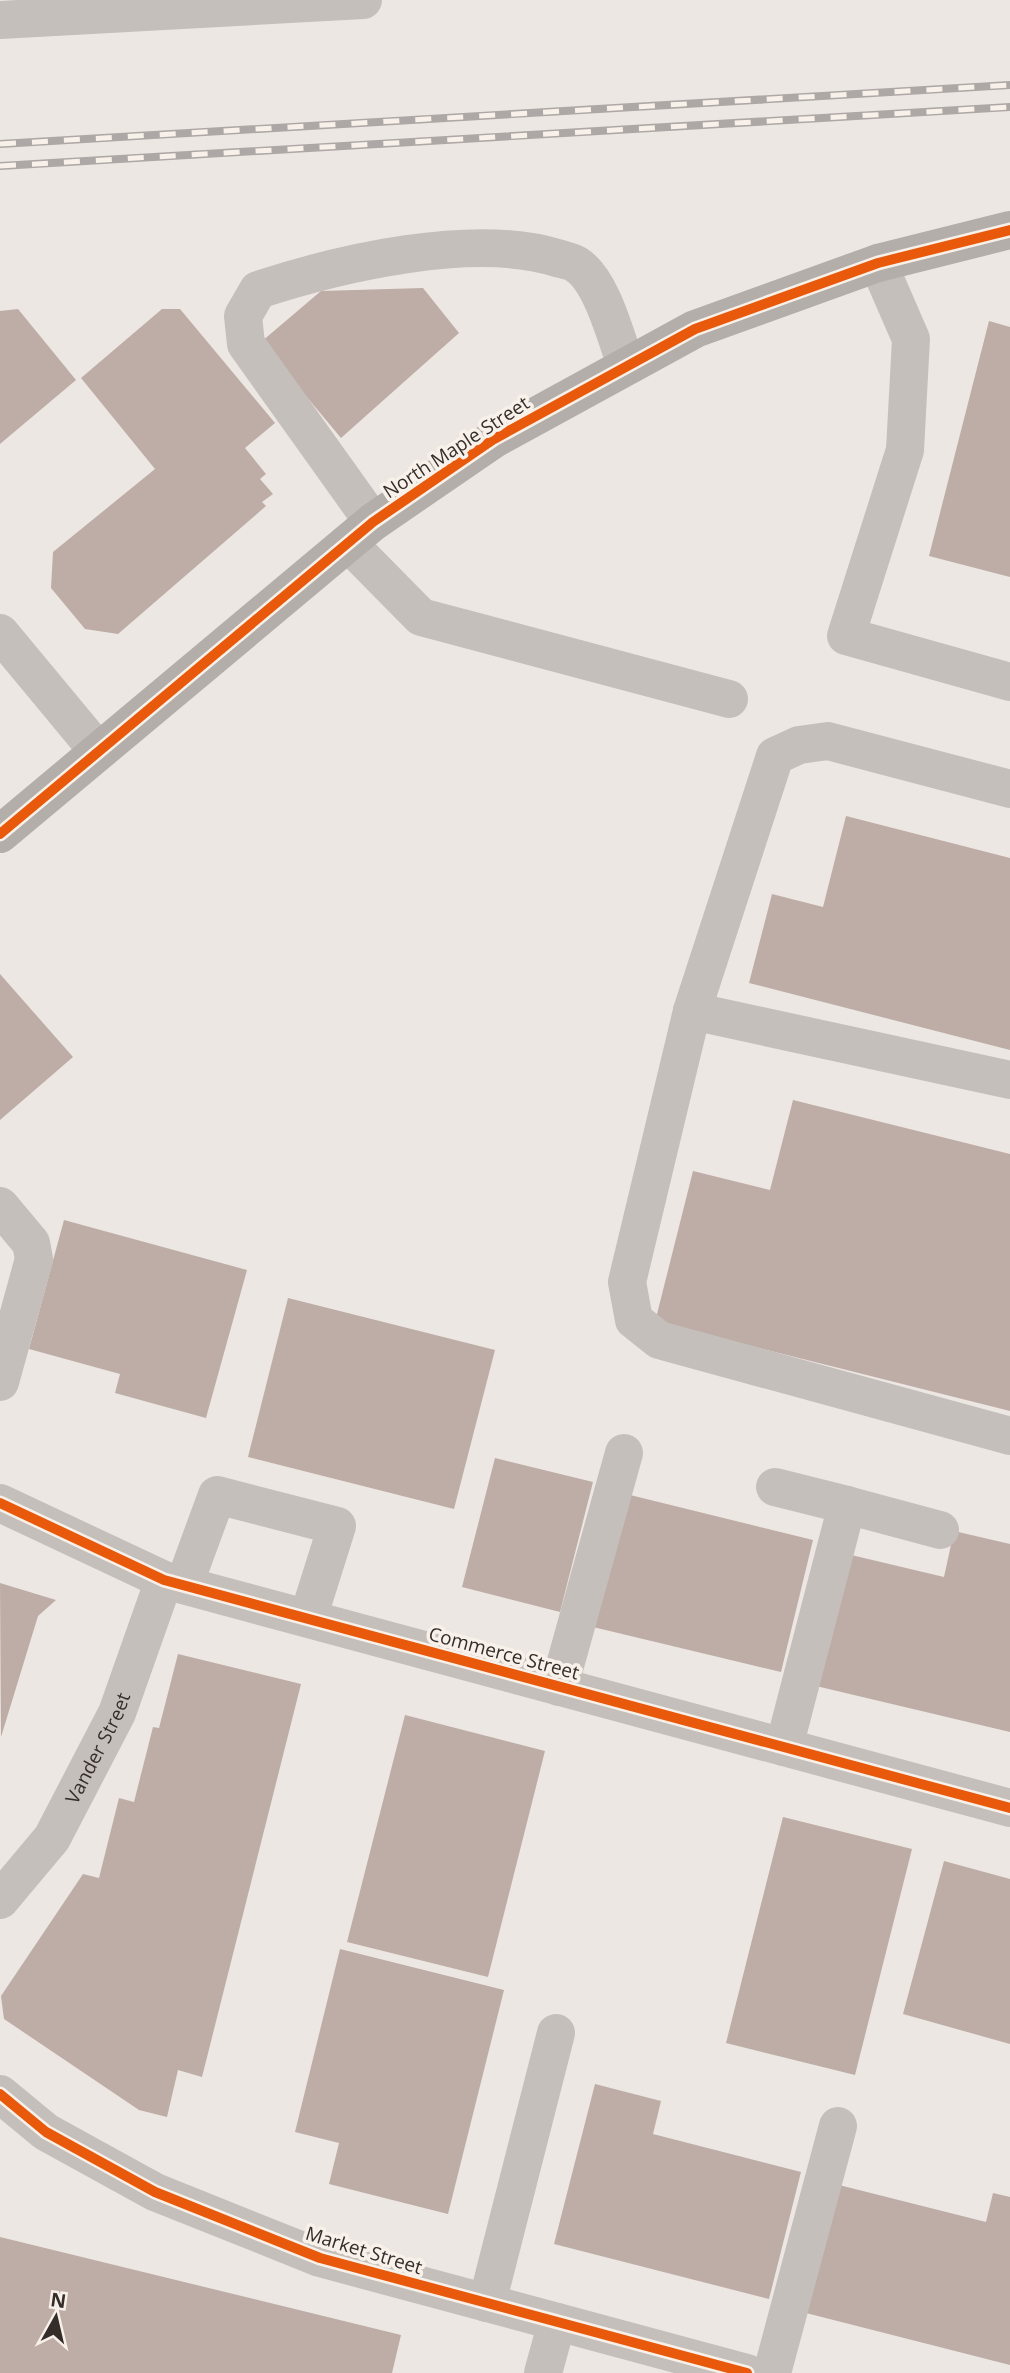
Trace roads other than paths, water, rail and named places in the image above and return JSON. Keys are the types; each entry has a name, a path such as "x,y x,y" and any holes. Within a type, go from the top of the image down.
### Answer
{"main road":[{"name":"North Maple Street","path":"0,834 360,532 494,439 695,329 878,263 1010,230"}],"street":[{"path":"0,20 363,0"},
{"path":"626,365 604,300 578,265 533,251 436,251 310,273 258,290 243,316 246,344 360,532 421,617 729,699"},
{"path":"878,263 911,339 905,450 846,636 1010,682"},
{"path":"0,633 98,751"},
{"path":"1010,789 828,741 799,745 775,757 692,1011 628,1282 634,1320 659,1340 1010,1436"},
{"path":"692,1011 1010,1080"},
{"path":"0,1206 31,1243 34,1259 0,1382"},
{"path":"559,1686 624,1453"},
{"path":"775,1487 940,1530"},
{"name":"Vander Street","path":"0,1900 52,1838 117,1713 174,1582 216,1495 337,1526 308,1618"},
{"name":"Commerce Street","path":"0,1503 174,1582 1010,1808"},
{"path":"784,1747 847,1505"},
{"path":"487,2303 556,2033"},
{"name":"Market Street","path":"0,2094 46,2132 155,2192 320,2258 747,2373"},
{"path":"772,2373 838,2126"},
{"path":"543,2373 557,2322"}],"railway":[{"path":"0,144 1010,85"},
{"path":"0,166 1010,107"}]}
